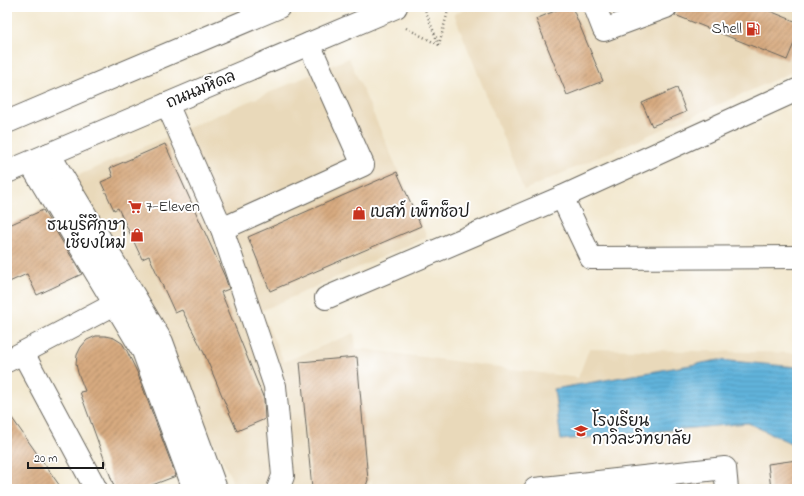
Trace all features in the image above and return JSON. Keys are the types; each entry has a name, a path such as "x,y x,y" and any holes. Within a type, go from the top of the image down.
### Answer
{"street":[{"path":"595,7 604,30 666,7"},
{"path":"7,122 276,8"},
{"name":"ถนนมหิดล","path":"7,172 388,10"},
{"path":"222,228 363,165 309,44"},
{"path":"326,298 562,197 797,90"},
{"path":"167,104 222,228 275,386 283,476 278,489"},
{"path":"7,185 39,158 102,263 162,342 216,489"},
{"path":"562,197 591,258 797,257"},
{"path":"102,263 115,304 143,351 194,489"},
{"path":"96,489 15,357 115,304"},
{"path":"535,489 725,468 727,489"}],"path":[{"path":"424,7 439,45"},
{"path":"439,45 449,7"},
{"path":"388,10 439,45"}],"shaded area":[{"path":"471,7 797,7 797,70 524,190 454,14"},
{"path":"349,58 427,237 261,311 284,362 354,333 356,348 578,378 589,349 797,353 797,489 371,489 371,478 368,489 234,489 231,478 157,326 72,178"}],"water":[{"path":"719,360 797,367 797,446 748,423 561,440 554,389"}],"building":[{"path":"564,7 572,7 603,81 567,95 536,19"},
{"name":"Shell","path":"678,7 760,7 797,22 797,36 787,60 675,15"},
{"path":"677,88 686,112 652,126 642,103"},
{"path":"165,144 225,277 229,289 221,292 264,399 265,419 237,431 204,353 182,310 175,313 149,256 142,259 118,208 114,210 101,182 113,177 110,168"},
{"path":"397,172 421,226 270,291 248,237"},
{"path":"43,210 82,274 37,295 27,274 7,283 7,226"},
{"path":"96,336 114,338 122,343 127,351 137,372 176,476 142,489 115,489 80,392 85,391 76,364 77,355 81,347 87,340"},
{"path":"357,357 368,480 365,489 312,489 300,362"},
{"path":"7,411 62,489 7,489"},
{"path":"797,460 797,489 771,489 768,464"}],"place":[{"name":"Shell","path":"753,29"},
{"name":"7-Eleven","path":"135,207"},
{"name":"เบสท์ เพ็ทช็อป","path":"359,213"},
{"name":"ธนบุรีศึกษา เชียงใหม่","path":"137,235"},
{"name":"โรงเรียน กาวิละวิทยาลัย","path":"581,431"}]}
